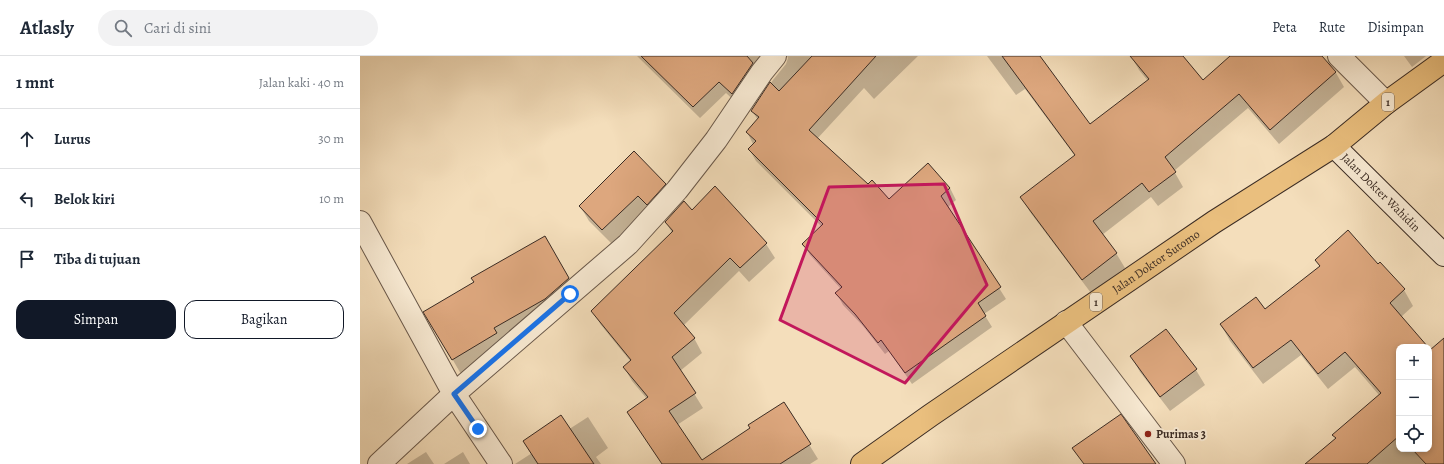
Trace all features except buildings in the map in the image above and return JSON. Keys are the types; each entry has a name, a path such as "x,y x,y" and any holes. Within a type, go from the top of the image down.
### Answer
{"highway":[{"name":"1","path":"1334,146 1386,103 1444,62"},
{"name":"Jalan Doktor Sutomo","path":"862,464 1066,322 1214,222 1334,146"}],"street":[{"path":"379,464 454,394 628,244 687,178 716,140 762,72 775,56"},
{"path":"1339,56 1386,103"},
{"name":"Jalan Dokter Wahidin","path":"1334,146 1444,254"},
{"path":"360,222 454,394 501,464"},
{"path":"1066,322 1174,464"}],"highlighted area":[{"path":"944,184 987,285 905,383 780,320 829,187"}],"place":[{"name":"Purimas 3","path":"1148,434"}],"route":[{"path":"478,429 454,394 570,294"}]}
